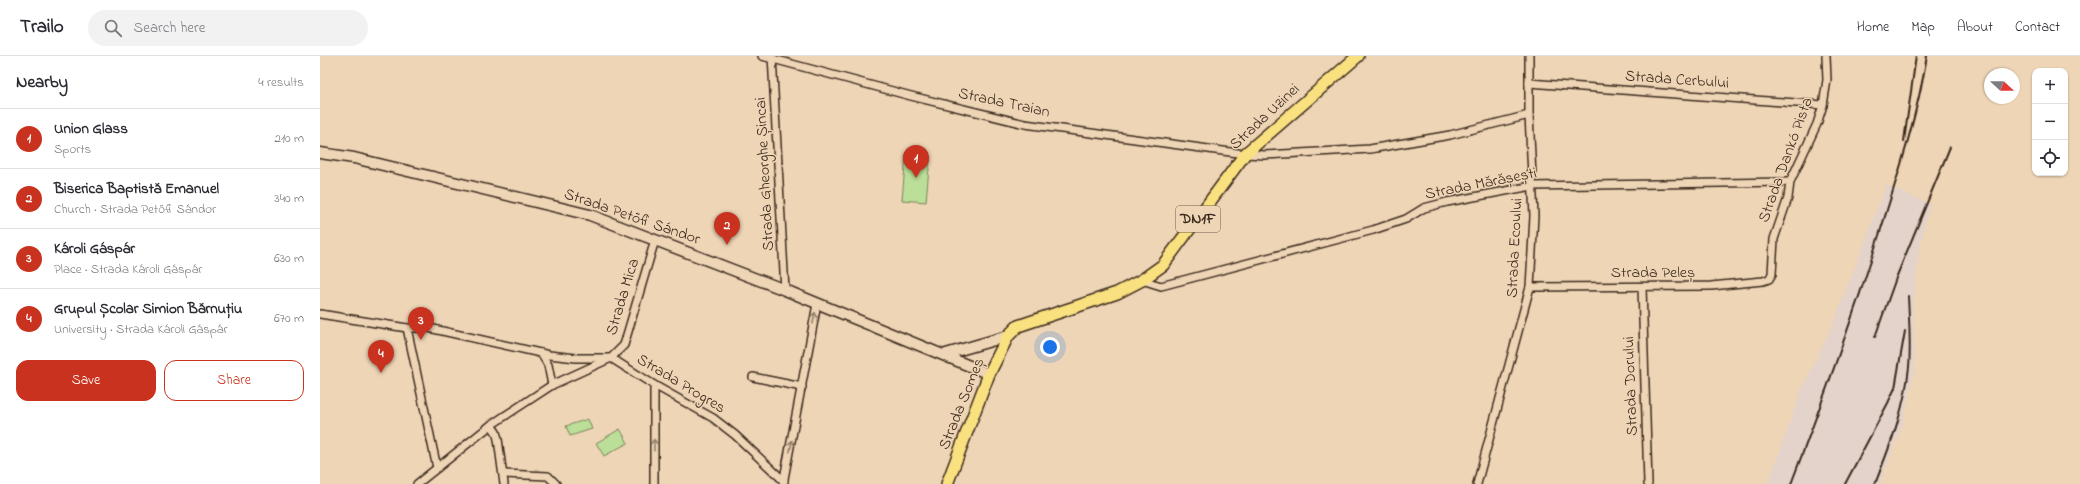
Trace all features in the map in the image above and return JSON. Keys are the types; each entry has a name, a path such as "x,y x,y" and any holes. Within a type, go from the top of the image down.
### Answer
{"main road":[{"name":"Strada Uzinei","path":"1008,336 1018,326 1117,293 1142,280 1162,265 1245,154 1358,56"},
{"name":"Strada Petőfi Sándor","path":"320,153 354,158 530,199 590,215 946,354 989,374"},
{"path":"946,354 1008,336"},
{"name":"Strada Someș","path":"947,484 989,374 1008,336"}],"street":[{"name":"Strada Traian","path":"762,56 772,57 912,96 1025,124 1245,154 1265,155 1370,149 1450,135 1529,115"},
{"name":"Strada Ecoului","path":"1477,484 1530,287 1534,216 1529,115 1529,56"},
{"name":"Strada Dankó Pista","path":"1772,274 1774,239 1788,198 1790,182 1817,124 1823,105 1827,80 1826,56"},
{"name":"Strada Gheorghe Șincai","path":"772,57 785,290"},
{"name":"Strada Cerbului","path":"1529,83 1823,105"},
{"name":"Strada Mărășești","path":"1142,280 1161,286 1373,230 1406,219 1424,208 1441,203 1532,186 1790,182"},
{"name":"Strada Mica","path":"611,358 624,345 655,240"},
{"name":"Strada Peleș","path":"1530,287 1711,286 1764,281 1769,279 1772,274"},
{"name":"Strada Dorului","path":"1642,287 1648,484"},
{"path":"783,482 817,304"},
{"path":"320,314 407,328 429,328 541,353 576,358 611,358"},
{"path":"407,328 437,468"},
{"path":"541,353 548,365 552,385"},
{"name":"Strada Progres","path":"417,484 491,425 552,385 611,358 654,385 713,418 735,435 783,482"},
{"path":"753,377 802,387"},
{"path":"654,385 654,484"},
{"path":"491,425 496,432 504,474 504,484"},
{"path":"504,474 548,476 556,484"}],"shaded area":[{"path":"1886,185 1930,204 1919,250 1913,307 1915,371 1902,426 1880,484 1768,484 1801,391 1836,317"}],"green space":[{"path":"906,154 930,156 926,202 902,200"},
{"path":"588,419 592,429 570,436 566,426"},
{"path":"620,429 628,443 604,456 596,443"}],"railway":[{"path":"1904,141 1916,56"},
{"path":"1791,484 1838,357 1881,229 1913,122 1927,56"},
{"path":"1875,337 1896,278 1950,147"},
{"path":"1875,484 1896,427 1907,382 1910,350 1908,296"},
{"path":"1845,484 1895,388 1905,331"}],"place":[{"name":"Union Glass","path":"916,178"},
{"name":"Biserica Baptistă Emanuel","path":"727,245"},
{"name":"Károli Gáspár","path":"421,340"},
{"name":"Grupul Școlar Simion Bărnuțiu","path":"381,373"}]}
